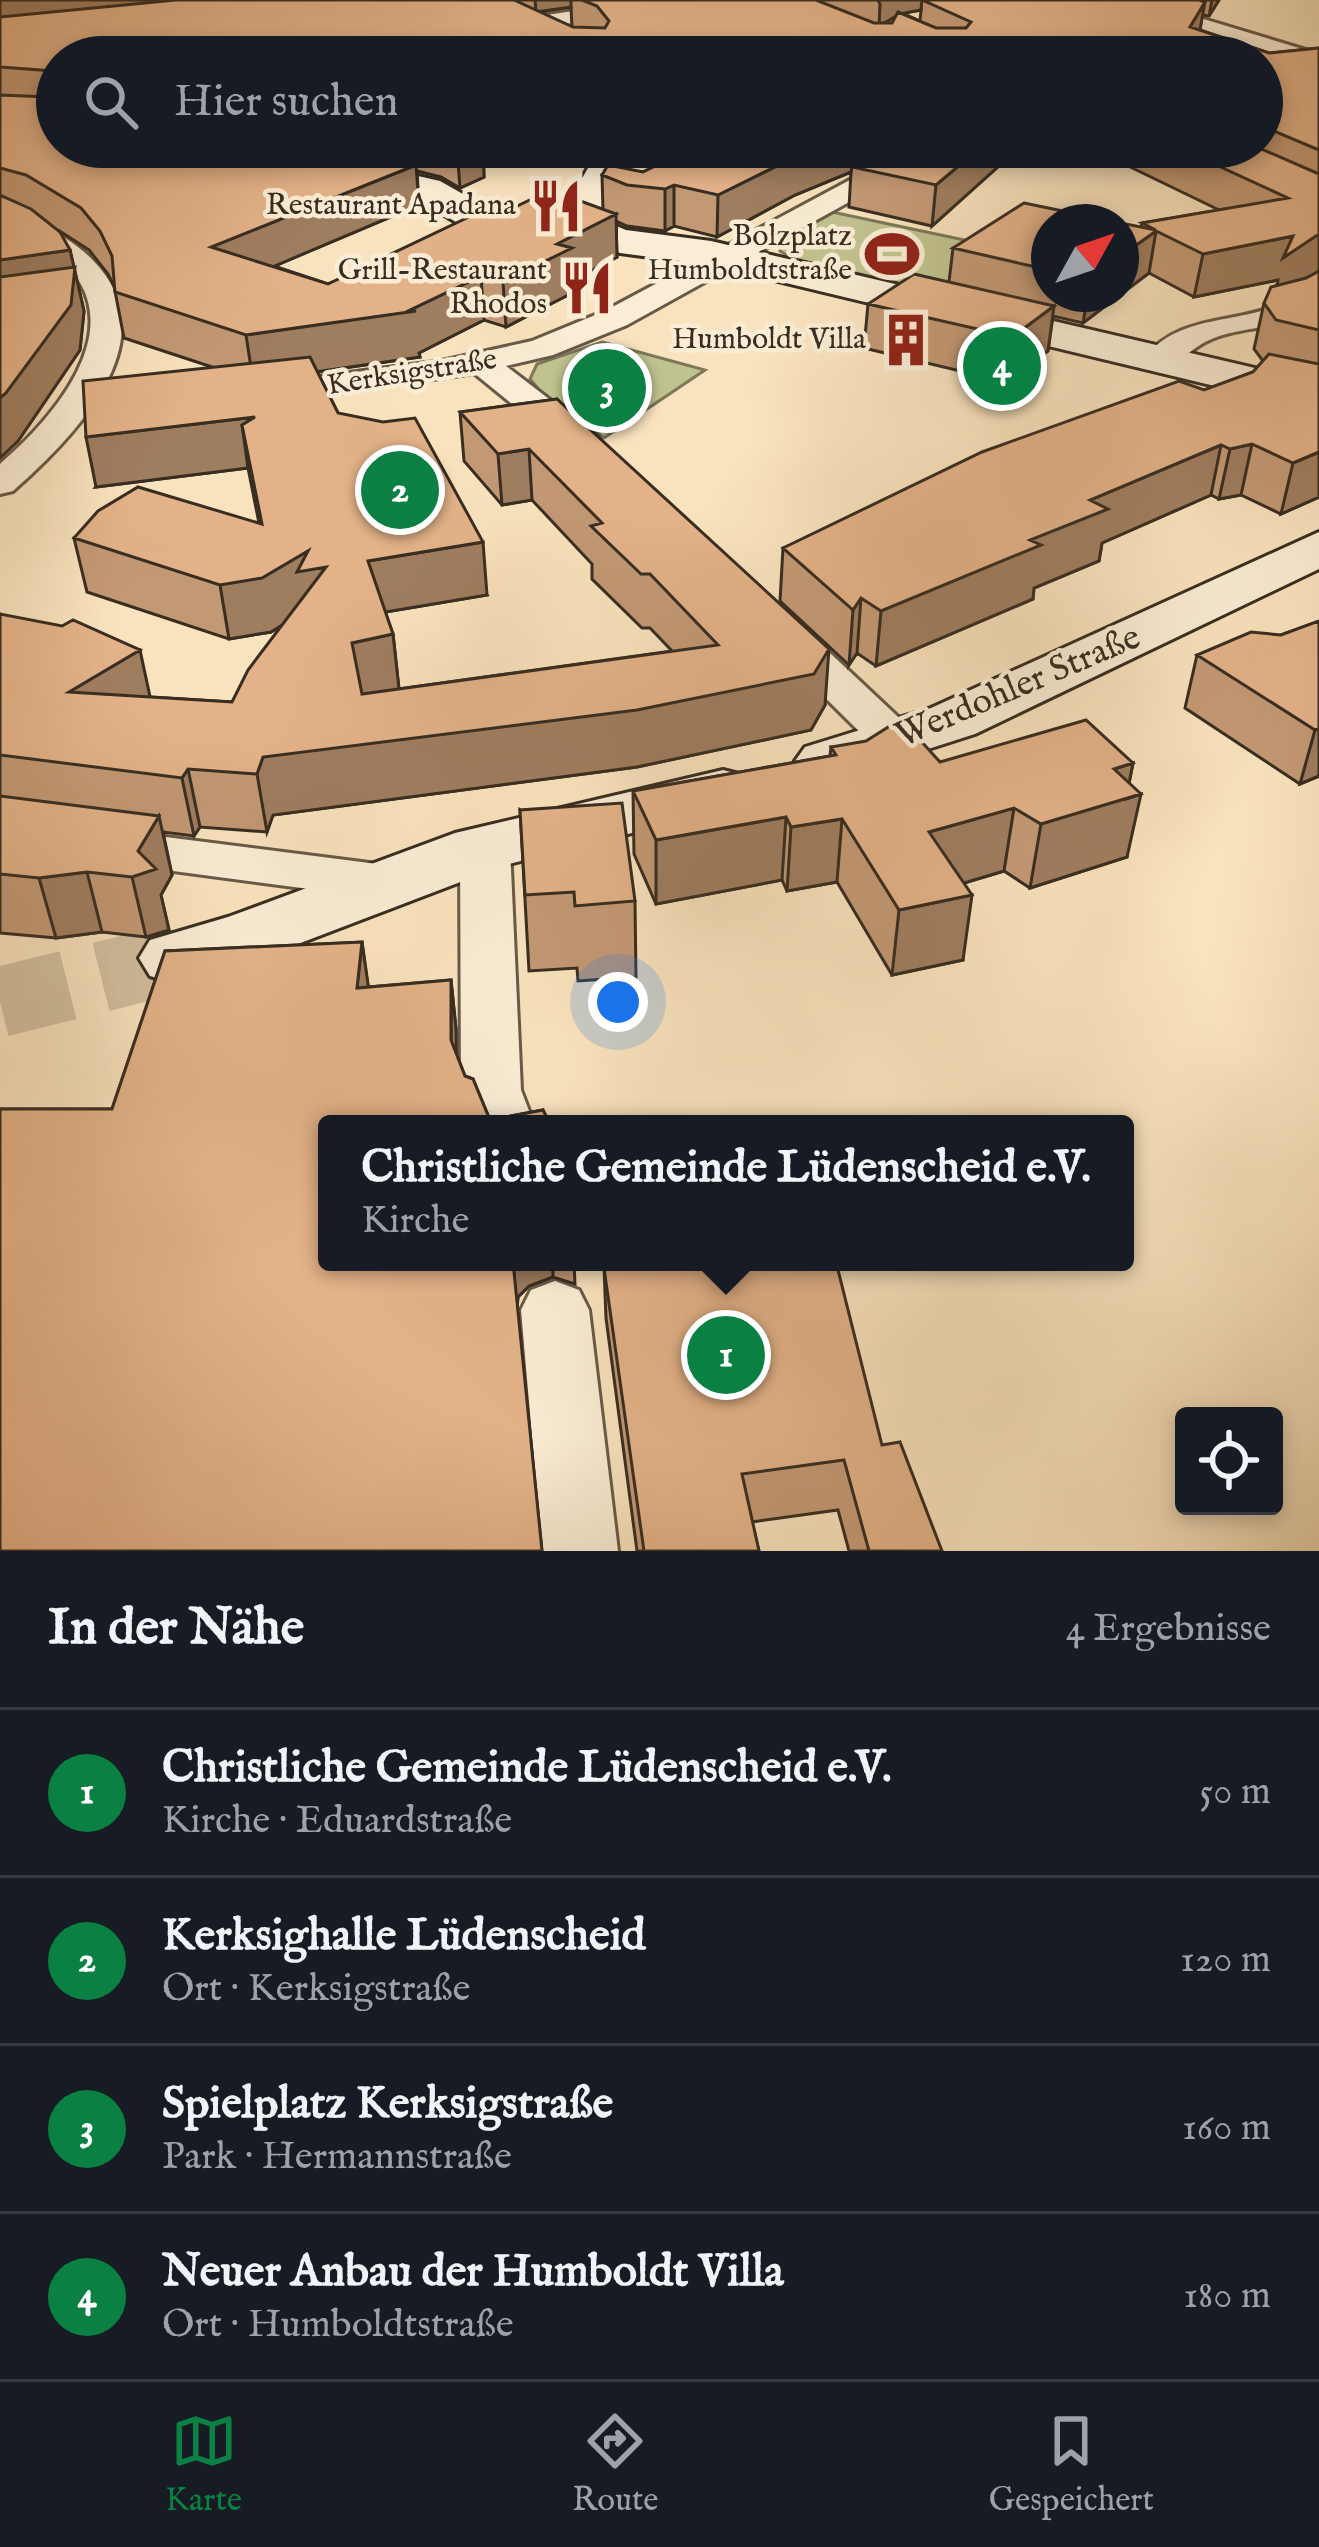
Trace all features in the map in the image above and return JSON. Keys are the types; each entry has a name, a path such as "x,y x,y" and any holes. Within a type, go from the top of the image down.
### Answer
{"street":[{"path":"516,19 685,0"},
{"path":"516,19 556,36"},
{"path":"1197,23 1239,36"},
{"path":"1283,50 1319,61"},
{"path":"336,168 427,189 496,230 597,256 695,263 724,260"},
{"path":"577,220 605,168"},
{"name":"Kerksigstraße","path":"232,396 483,364 585,332 895,168"},
{"path":"476,214 531,224 577,220"},
{"path":"0,217 38,232 91,274 104,299 110,332 60,432 0,483"},
{"path":"577,220 584,228 615,238 711,253 724,260 1319,397"},
{"path":"1159,360 1195,334 1295,310 1319,286"},
{"path":"483,364 508,379 616,475"},
{"path":"78,404 122,402"},
{"name":"Werdohler Straße","path":"0,832 385,881 485,847 896,741 1069,668 1319,548"},
{"path":"754,605 896,741"},
{"path":"485,847 491,1090 501,1115"},
{"path":"177,958 279,930 385,881"},
{"path":"555,1310 580,1551"}],"green space":[{"name":"Bolzplatz Humboldtstraße","path":"832,212 1007,249 945,295 796,261 780,251 782,241"},
{"path":"602,342 705,370 604,438 543,394 530,379 537,364"}],"building":[{"path":"176,0 514,0 573,27 605,28 609,21 597,6 582,0 816,0 874,23 892,23 898,12 936,28 966,28 971,22 922,0 1199,0 1205,2 1190,27 1217,36 36,36 36,70 0,67 0,17"},
{"path":"1319,48 1319,150 1283,135 1283,52"},
{"path":"0,95 36,96 36,168 408,168 211,247 328,284 494,205 513,208 534,198 567,196 616,214 557,244 572,248 503,282 481,276 410,310 416,311 246,335 115,292 112,256 81,208 26,175 0,168"},
{"path":"1283,158 1319,174 1319,234 1283,258 1293,236 1203,254 1156,231 1139,243 1139,227 1156,230 1142,223 1288,198 1223,168 1283,168"},
{"path":"606,168 643,172 651,168 773,168 718,195 674,185 665,189 627,185 602,175"},
{"path":"857,168 956,168 936,185"},
{"path":"0,195 31,209 60,232 70,250 0,260"},
{"path":"1024,203 1031,204 1031,266 953,248"},
{"path":"75,267 71,305 0,398 0,277"},
{"path":"1319,271 1319,330 1276,320 1264,303 1271,287"},
{"path":"914,274 1031,301 1031,312 1046,312 1012,337 868,304"},
{"path":"1269,354 1319,364 1319,452 1293,463 1252,444 1230,449 1221,445 1090,500 1108,509 1030,540 1041,545 881,611 861,598 853,610 783,548 982,452 1179,381 1204,390 1253,372"},
{"path":"310,357 338,413 383,422 415,418 483,542 368,561 393,634 352,643 362,694 718,645 650,574 641,574 591,526 602,523 529,449 498,454 460,412 557,399 829,649 814,674 637,710 263,757 257,774 188,769 182,778 0,755 0,614 62,626 73,620 140,650 69,692 232,702 248,670 326,567 297,572 308,551 262,578 220,585 74,538 98,511 138,487 262,524 242,425 255,417 86,437 83,381"},
{"path":"1319,621 1319,728 1315,730 1197,655 1251,632 1281,635"},
{"path":"901,719 940,762 1086,720 1133,763 1114,769 1141,794 1041,824 1014,808 929,832 972,895 899,910 842,819 791,827 786,817 656,840 633,791 836,755 831,747 866,741"},
{"path":"0,796 159,816 138,851 156,869 132,877 87,872 39,878 0,874"},
{"path":"622,803 635,901 575,906 574,892 525,895 520,810"},
{"path":"362,942 357,988 451,980 451,1040 488,1115 318,1115 318,1271 514,1271 542,1551 0,1551 0,1109 112,1109 165,951"},
{"path":"604,1271 838,1271 882,1445 900,1442 942,1551 869,1551 844,1460 742,1474 759,1551 644,1551"}],"tunnel":[{"path":"0,1002 177,958"}],"place":[{"name":"Restaurant Apadana","path":"556,206"},
{"name":"Bolzplatz Humboldtstraße","path":"892,254"},
{"name":"Grill-Restaurant Rhodos","path":"587,288"},
{"name":"Humboldt Villa","path":"906,340"},
{"name":"Neuer Anbau der Humboldt Villa","path":"1002,366"},
{"name":"Spielplatz Kerksigstraße","path":"607,388"},
{"name":"Kerksighalle Lüdenscheid","path":"400,490"},
{"name":"Christliche Gemeinde Lüdenscheid e.V.","path":"726,1355"}]}
